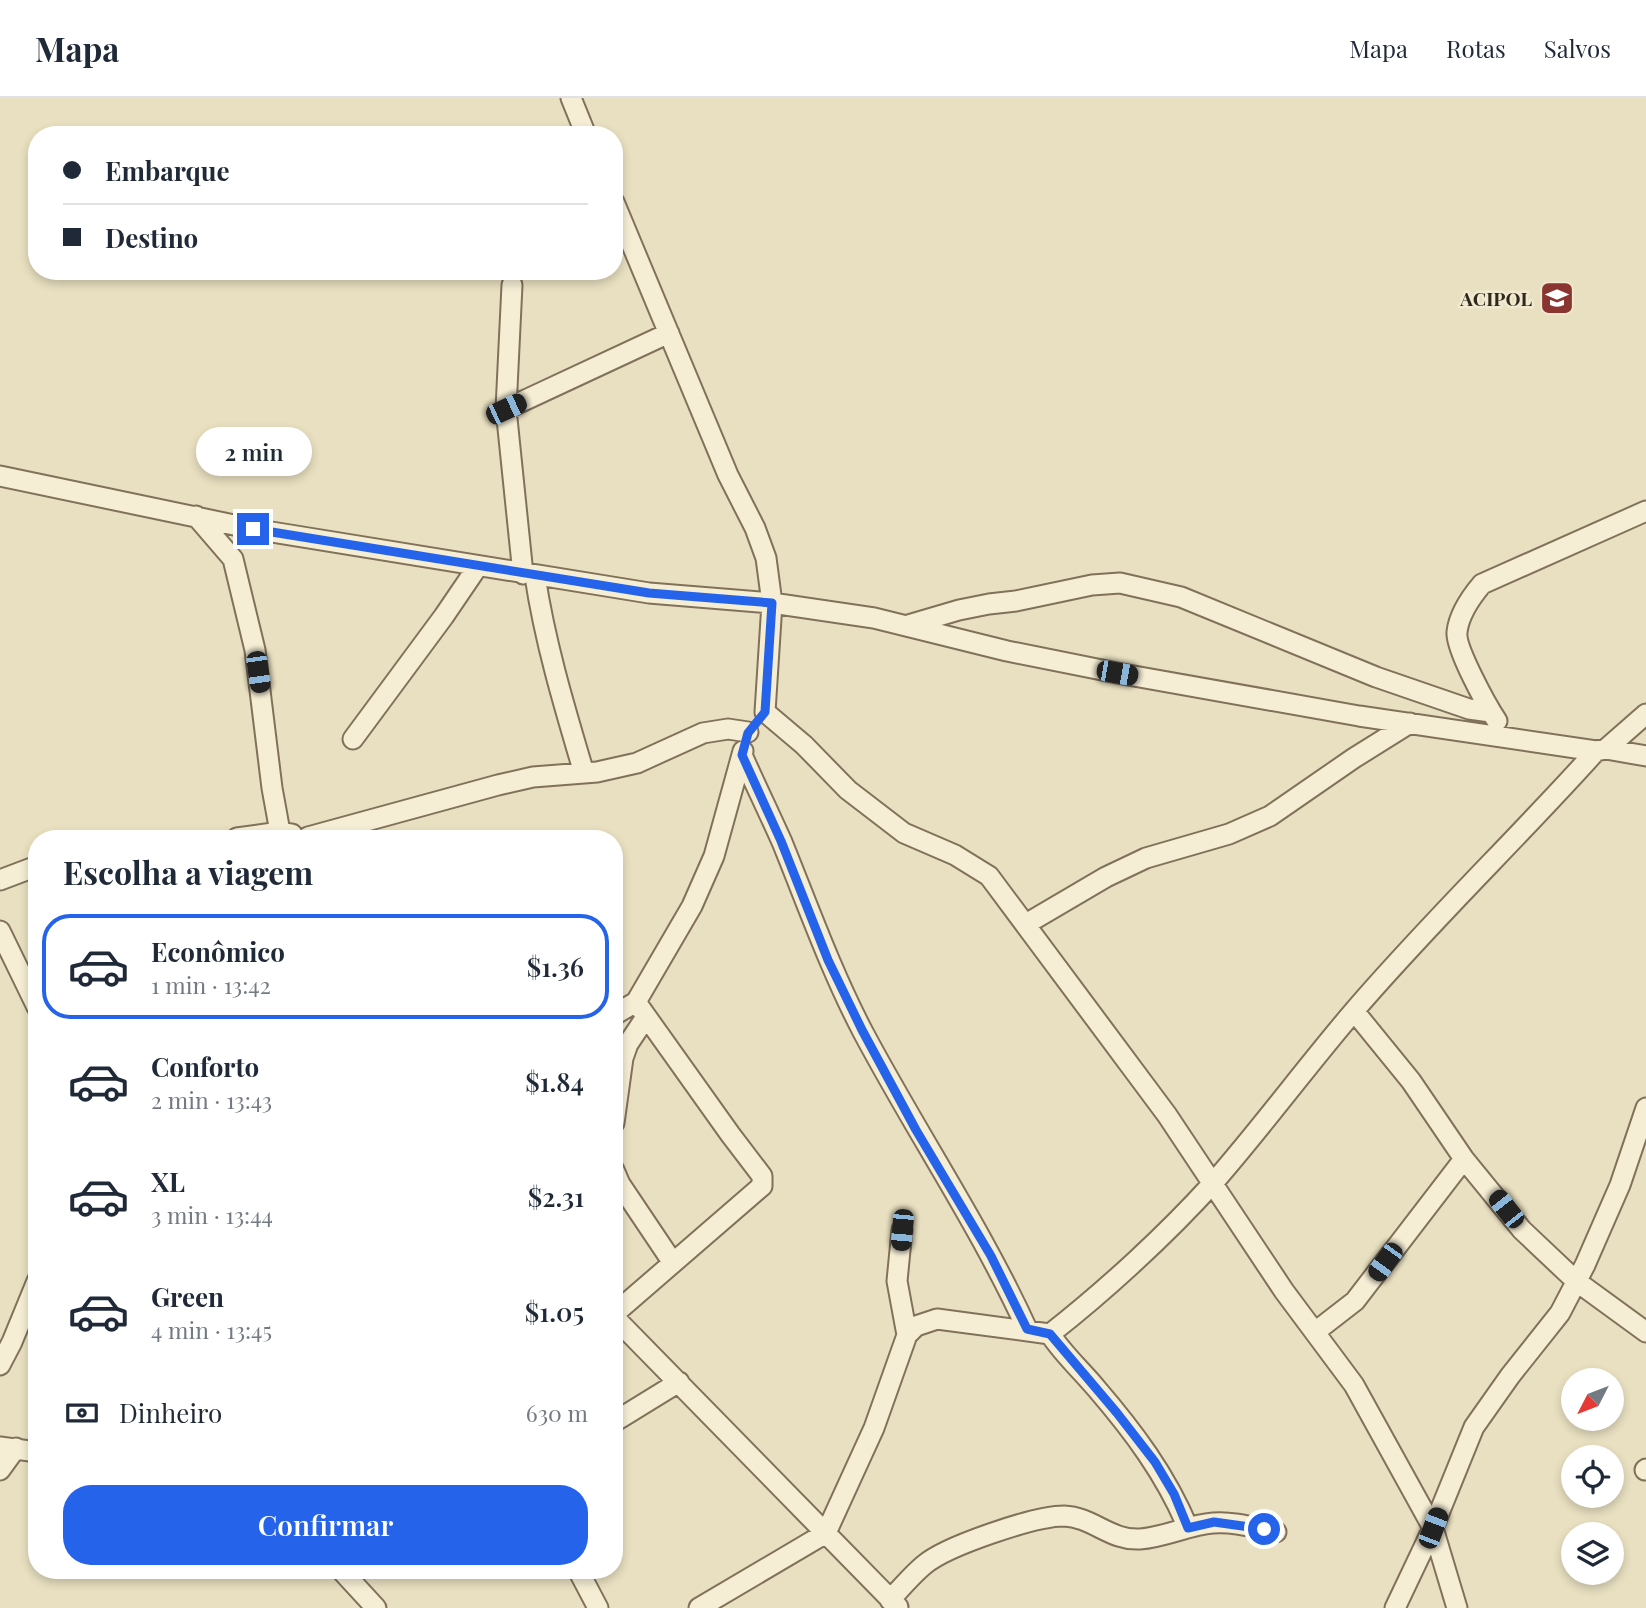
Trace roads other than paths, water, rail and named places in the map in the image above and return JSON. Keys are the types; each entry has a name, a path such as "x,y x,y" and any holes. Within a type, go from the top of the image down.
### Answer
{"street":[{"path":"571,98 582,126"},
{"path":"623,223 728,475 755,528 766,558 772,603 765,712 748,733 713,856 692,906 641,1009 623,1058"},
{"path":"512,285 506,409 529,575 584,773"},
{"path":"506,409 669,333"},
{"path":"0,477 253,529 649,593 772,603 873,618 1007,651 1117,673 1510,739 1646,757"},
{"path":"1510,739 1491,712 1465,662 1456,633 1468,601 1482,584 1646,511"},
{"path":"196,516 233,559 255,650 280,830"},
{"path":"233,559 253,529"},
{"path":"353,739 478,566"},
{"path":"906,626 959,610 1092,585 1120,583 1181,597 1376,677 1469,709 1491,712"},
{"path":"765,712 848,790 904,833 955,855 989,876 1167,1115 1284,1291 1354,1385 1433,1528 1457,1608"},
{"path":"1050,1334 1083,1308 1212,1183 1354,1011 1440,914 1601,750 1646,714"},
{"path":"1026,924 1106,877 1146,858 1229,834 1270,816 1410,723"},
{"path":"338,830 533,777 584,773 636,763 703,733 728,729 748,733"},
{"path":"742,755 781,841 828,960 862,1030 916,1130 991,1256 1027,1329"},
{"path":"0,880 28,869"},
{"path":"0,931 28,989"},
{"path":"623,1013 641,1009"},
{"path":"623,1307 762,1186 762,1176 641,1009"},
{"path":"1354,1011 1410,1081 1464,1159 1522,1230 1577,1281 1646,1332"},
{"path":"1395,1608 1433,1528 1474,1427 1560,1313 1577,1281 1620,1185 1646,1108"},
{"path":"1315,1332 1355,1301 1464,1159"},
{"path":"623,1188 673,1263"},
{"path":"902,1230 897,1281 907,1335"},
{"path":"0,1365 28,1303"},
{"path":"699,1608 825,1533 874,1427 907,1335 915,1326 937,1319 1050,1334 1155,1462 1174,1494 1188,1528"},
{"path":"623,1324 894,1604 926,1563 972,1539 1023,1524 1064,1516 1092,1522 1114,1536 1137,1539 1168,1535 1214,1522 1276,1532"},
{"path":"623,1416 679,1382"},
{"path":"0,1470 8,1447 28,1450"},
{"path":"349,1579 376,1608"},
{"path":"583,1579 598,1608"}],"place":[{"name":"ACIPOL","path":"1557,298"}]}
